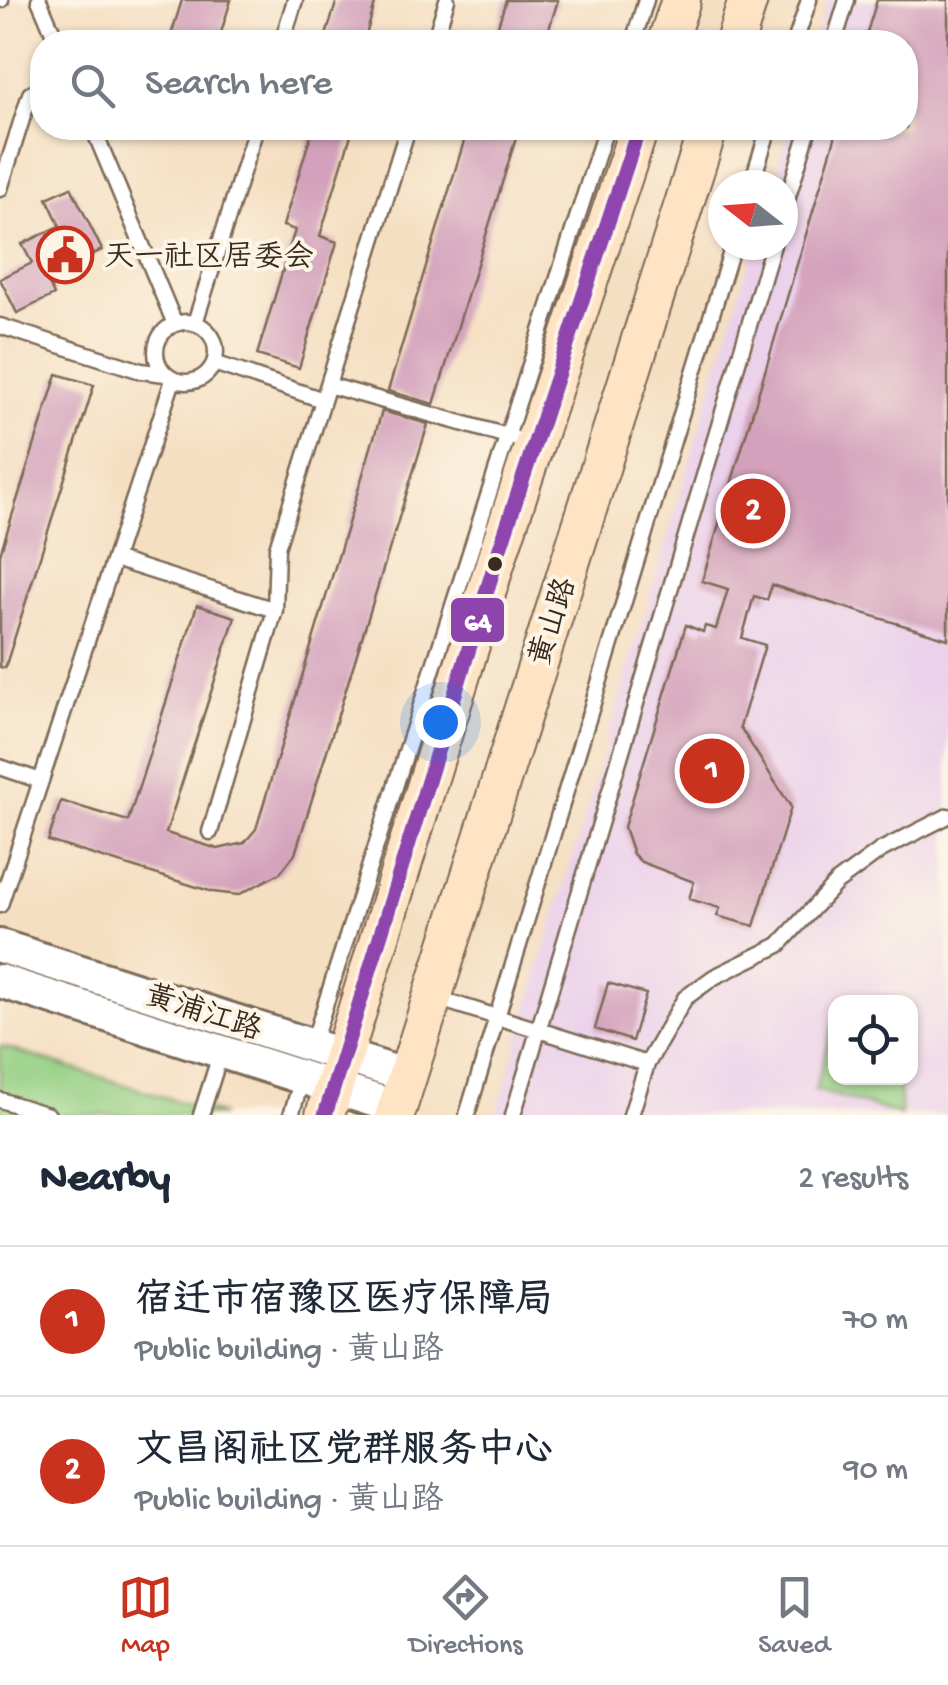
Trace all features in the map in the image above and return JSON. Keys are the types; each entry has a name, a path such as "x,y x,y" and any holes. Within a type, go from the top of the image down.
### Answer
{"main road":[{"path":"671,30 681,0"},
{"path":"739,30 748,0"},
{"path":"323,1076 521,440 634,140"},
{"name":"黄山路","path":"400,1100 704,140"}],"street":[{"name":"黄浦江路","path":"0,946 323,1076 400,1100"},
{"name":"黄浦江路","path":"0,980 227,1036"}],"lane":[{"path":"39,0 52,30"},
{"path":"286,30 296,0"},
{"path":"438,30 447,0"},
{"path":"637,30 646,0"},
{"path":"799,30 808,0"},
{"path":"838,30 847,0"},
{"path":"0,190 30,94"},
{"path":"97,140 175,324"},
{"path":"195,323 252,140"},
{"path":"210,832 274,610 277,548 404,140"},
{"path":"328,384 521,440 603,140"},
{"path":"756,170 765,140"},
{"path":"796,170 805,140"},
{"path":"467,1115 728,260"},
{"path":"512,1115 769,260"},
{"path":"0,346 3,327 142,371 169,377 192,382 214,363 215,344 195,323 175,324 157,346 169,377 114,559 0,905"},
{"path":"214,363 323,400"},
{"path":"114,559 274,610"},
{"path":"0,767 42,780"},
{"path":"631,1115 647,1064 685,998 714,977 779,945 800,927 836,883 881,850 948,816"},
{"path":"432,997 647,1064"},
{"path":"201,1115 227,1036"},
{"path":"291,1115 323,1076"},
{"path":"0,1100 48,1115"}],"shaded area":[{"path":"827,0 948,0 948,1115 496,1115 750,260 798,260 798,170 776,170 785,140 918,140 918,30 818,30"}],"green space":[{"path":"828,1045 828,1085 899,1085 901,1115 815,1090"},
{"path":"0,1046 222,1115 0,1115"}],"building":[{"path":"182,0 231,0 222,30 173,30"},
{"path":"337,0 376,0 367,30 328,30"},
{"path":"506,0 558,0 549,30 497,30"},
{"path":"877,0 948,0 948,639 772,585 767,600 754,596 742,638 765,645 740,727 791,807 754,926 717,916 720,908 689,899 694,882 641,862 633,854 624,827 686,625 703,632 705,626 716,629 728,589 702,581 834,140 918,140 918,30 868,30"},
{"path":"309,140 349,140 320,236 337,242 299,368 257,355 295,230 283,226"},
{"path":"464,140 515,140 434,404 388,391"},
{"path":"71,187 102,250 46,277 54,295 17,313 0,279 32,263 22,244 60,226 47,198"},
{"path":"57,374 94,385 5,668 0,667 0,554"},
{"path":"382,411 428,424 295,854 280,873 238,895 213,892 48,841 61,801 128,821 197,605 235,617 166,833 218,849 244,843 256,829"},
{"path":"608,983 646,994 632,1041 595,1029"}],"transit line":[{"name":"64","path":"325,1115 500,548 635,140"}],"place":[{"name":"天一社区居委会","path":"65,255"},
{"name":"文昌阁社区党群服务中心","path":"753,511"},
{"name":"宿迁市宿豫区医疗保障局","path":"712,771"}]}
